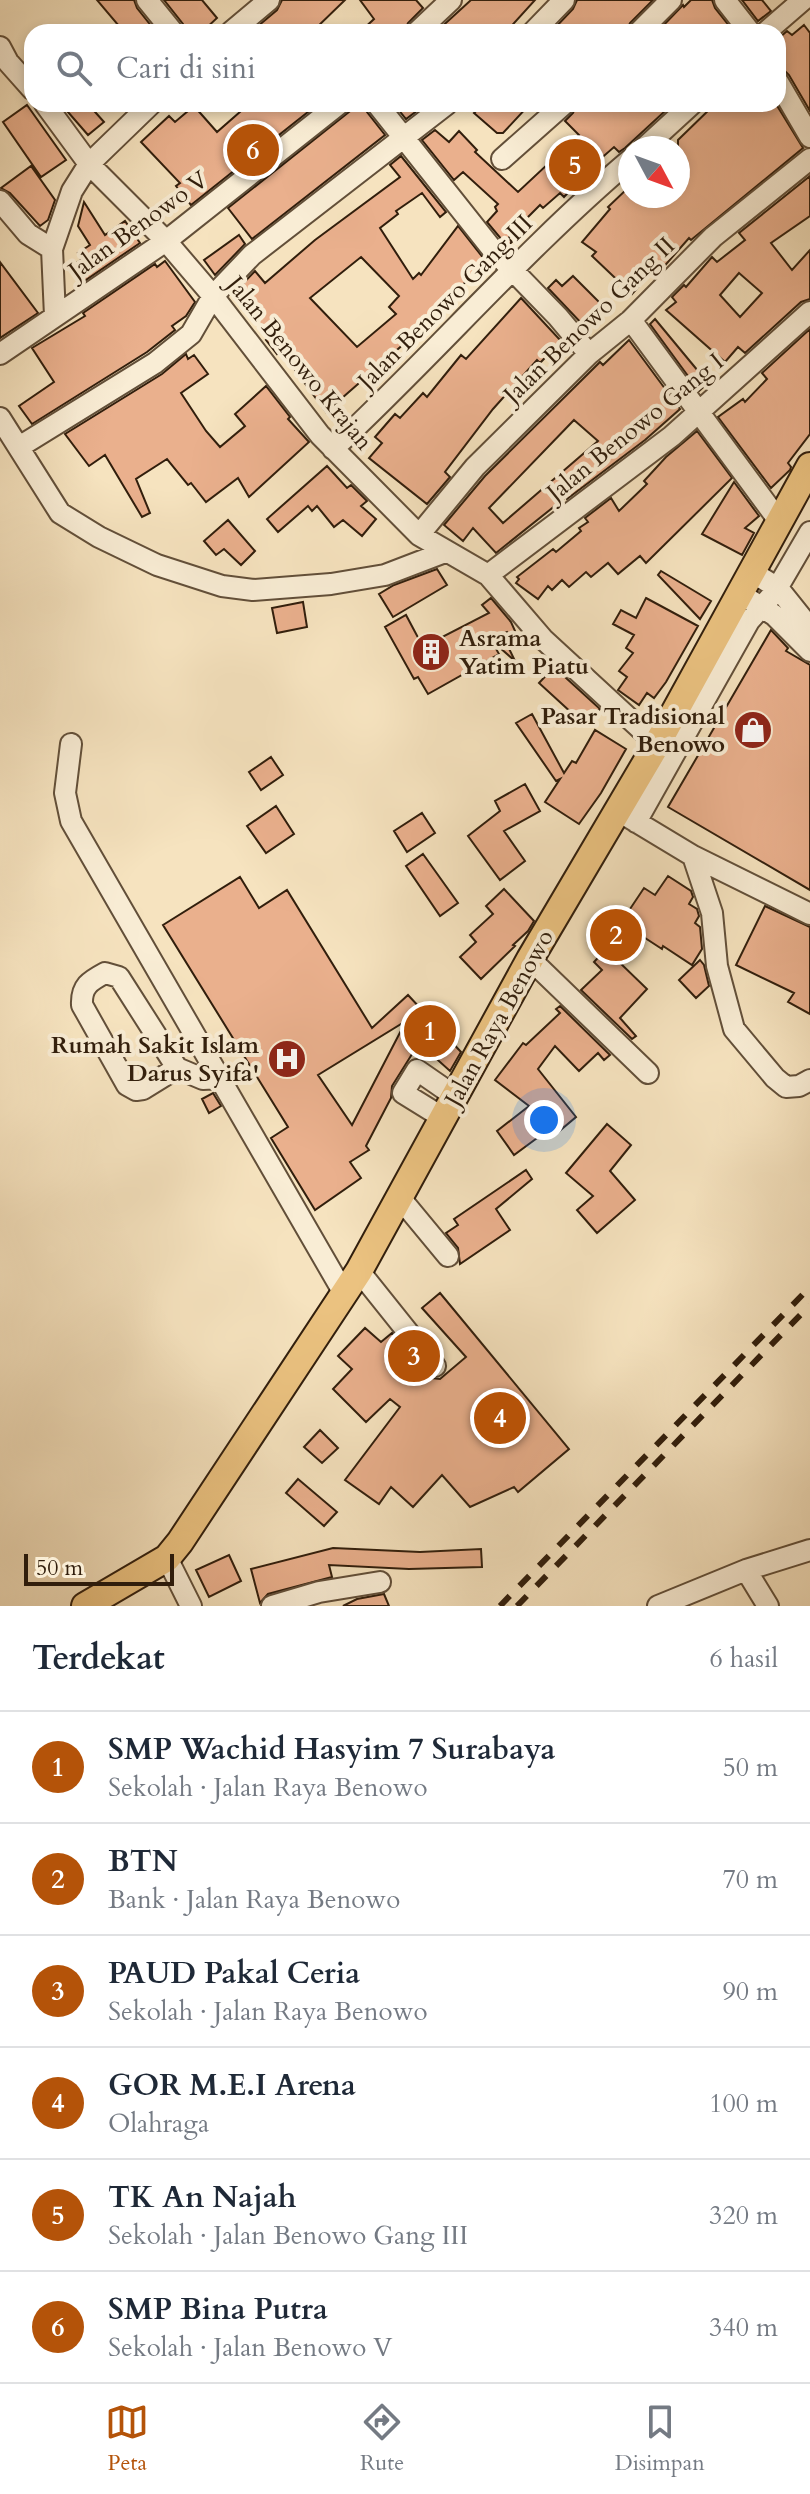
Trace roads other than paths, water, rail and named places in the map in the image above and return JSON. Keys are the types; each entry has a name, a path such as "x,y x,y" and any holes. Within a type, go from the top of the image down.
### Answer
{"main road":[{"name":"Jalan Raya Benowo","path":"167,1558 345,1295 530,959 627,816 657,744 762,592 779,521 807,479"},
{"path":"85,1606 167,1558"}],"street":[{"path":"147,0 166,24"},
{"path":"240,24 269,0"},
{"path":"426,24 451,0"},
{"path":"541,24 564,0"},
{"path":"647,24 671,0"},
{"path":"725,0 744,24"},
{"path":"775,24 803,0"},
{"path":"0,47 24,80"},
{"path":"786,96 810,137"},
{"name":"Jalan Benowo Krajan","path":"51,112 89,164 166,241 213,296 333,449 419,535 488,575 543,639 657,744"},
{"path":"55,316 52,249 72,191 89,164 143,112"},
{"name":"Jalan Benowo V","path":"0,354 166,241 329,112"},
{"path":"383,112 512,272 558,317 589,354"},
{"path":"19,447 155,363 191,334 213,296 252,255 437,112"},
{"path":"502,159 555,112"},
{"path":"657,136 683,112"},
{"name":"Jalan Benowo Gang II","path":"419,535 475,467 589,354 631,320 713,237 810,159"},
{"name":"Jalan Benowo Gang III","path":"333,449 618,170"},
{"path":"0,201 28,234 52,249"},
{"name":"Jalan Benowo Gang I","path":"488,575 649,454 810,312"},
{"path":"631,320 779,521"},
{"path":"0,418 60,513 99,537 157,565 222,586 253,590 331,584 385,575 445,552"},
{"path":"810,532 762,592 749,621 627,816 693,856 810,914"},
{"path":"762,592 810,628"},
{"path":"762,592 774,615 810,651"},
{"path":"71,744 66,801 82,842 222,1078 345,1295"},
{"path":"693,856 712,913 717,966 734,1029 786,1087 799,1086 810,1080"},
{"path":"530,959 648,1073"},
{"path":"177,1068 143,1089 136,1090 127,1085 82,1005 81,994 85,986 105,973 119,977 177,1068 192,1077 222,1078"},
{"path":"400,1198 448,1256"},
{"path":"359,1271 435,1366"},
{"path":"658,1606 746,1570 810,1550"},
{"path":"167,1558 191,1606"},
{"path":"746,1570 768,1606"},
{"path":"272,1606 319,1592 380,1582"}],"railway":[{"path":"500,1606 810,1287"},
{"path":"517,1606 810,1305"}],"place":[{"name":"SMP Bina Putra","path":"253,150"},
{"name":"TK An Najah","path":"575,165"},
{"name":"Asrama Yatim Piatu","path":"431,652"},
{"name":"Pasar Tradisional Benowo","path":"753,730"},
{"name":"BTN","path":"616,935"},
{"name":"SMP Wachid Hasyim 7 Surabaya","path":"430,1031"},
{"name":"Rumah Sakit Islam Darus Syifa'","path":"287,1059"},
{"name":"PAUD Pakal Ceria","path":"414,1356"},
{"name":"GOR M.E.I Arena","path":"500,1418"}]}
